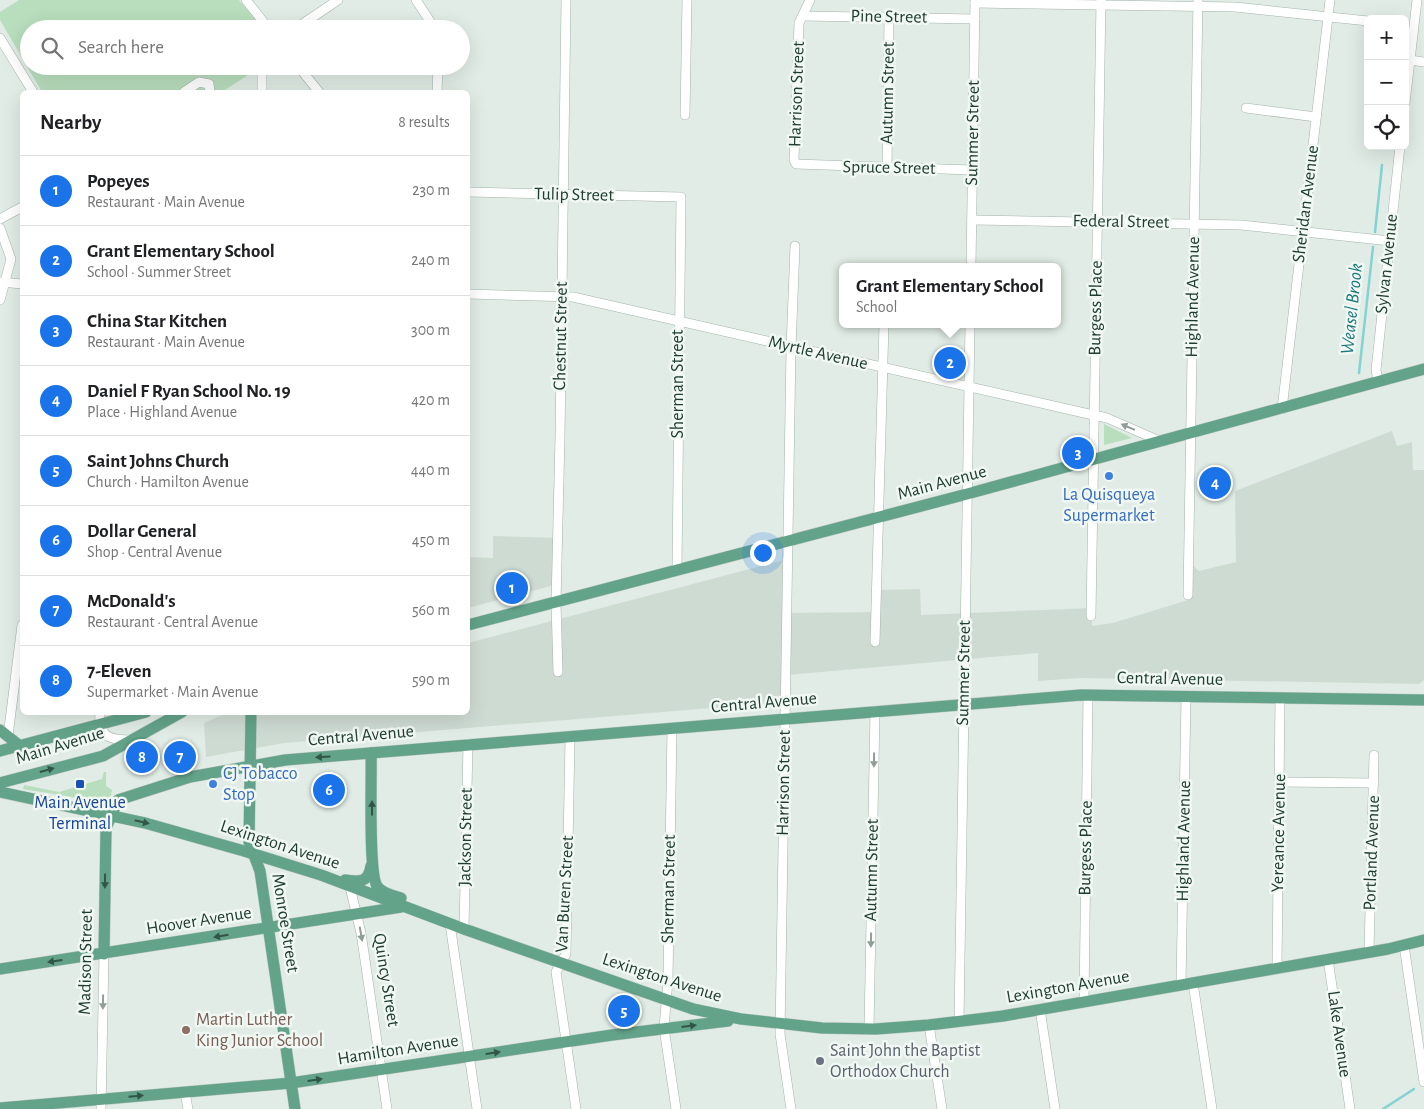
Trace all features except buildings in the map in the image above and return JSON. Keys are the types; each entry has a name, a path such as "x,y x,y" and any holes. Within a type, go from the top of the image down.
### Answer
{"main road":[{"name":"Main Avenue","path":"470,624 1162,442 1424,369"},
{"name":"Central Avenue","path":"116,804 120,799 190,777 251,765 468,744 875,711 1088,695 1424,700"},
{"name":"Main Avenue","path":"0,751 135,715"},
{"name":"Main Avenue","path":"0,783 103,756 177,715"},
{"name":"Monroe Street","path":"251,715 249,842 260,871 295,1109"},
{"path":"4,733 20,746"},
{"path":"371,753 372,857 378,888 407,901 417,911"},
{"name":"Lexington Avenue","path":"0,792 191,834 307,871 464,929 705,1013 741,1019 869,1029 959,1022 1187,984 1424,940"},
{"name":"Madison Street","path":"104,954 106,828 116,804"},
{"path":"307,871 362,882 368,876 372,857"},
{"name":"Hoover Avenue","path":"0,969 404,907"},
{"name":"Hamilton Avenue","path":"0,1108 101,1104 185,1092 291,1083 664,1028 741,1019"}],"street":[{"path":"246,0 262,20"},
{"path":"309,20 338,0"},
{"path":"416,0 429,20"},
{"name":"Chestnut Street","path":"558,672 556,603 566,0"},
{"path":"685,115 687,0"},
{"path":"803,16 810,0"},
{"name":"Sheridan Avenue","path":"1282,409 1330,0"},
{"path":"1409,69 1410,26 1417,0"},
{"path":"975,1 1198,3 1235,7 1250,4 1328,17 1364,21"},
{"name":"Summer Street","path":"971,263 975,1"},
{"name":"Burgess Place","path":"1091,616 1101,2"},
{"name":"Highland Avenue","path":"1188,595 1198,3"},
{"name":"Pine Street","path":"803,16 975,19"},
{"name":"Harrison Street","path":"803,16 799,23 794,160 796,164 806,166"},
{"name":"Autumn Street","path":"887,168 889,18"},
{"path":"0,38 20,71"},
{"path":"1410,60 1424,62"},
{"path":"23,75 32,90"},
{"path":"262,75 262,90"},
{"path":"305,75 317,90"},
{"path":"437,90 438,75"},
{"path":"187,90 199,82 209,84 210,90"},
{"path":"1246,108 1316,117"},
{"name":"Sylvan Avenue","path":"1378,381 1376,370 1400,150"},
{"name":"Spruce Street","path":"806,166 972,170"},
{"name":"Tulip Street","path":"470,192 681,197"},
{"name":"Sherman Street","path":"677,571 678,322 681,197"},
{"path":"0,219 20,208"},
{"name":"Federal Street","path":"972,220 1241,225 1390,241"},
{"path":"0,228 11,259 3,282 0,300"},
{"name":"Harrison Street","path":"791,1109 780,1023 791,348 795,246"},
{"path":"3,282 20,284"},
{"name":"Myrtle Avenue","path":"470,294 562,296 1094,415 1122,424 1162,442"},
{"path":"875,642 884,328"},
{"name":"Summer Street","path":"959,1022 970,328"},
{"path":"4,733 20,636"},
{"name":"Burgess Place","path":"1084,1002 1088,695"},
{"name":"Highland Avenue","path":"1186,696 1187,984 1212,1109"},
{"name":"Yereance Avenue","path":"1277,968 1280,698"},
{"name":"Autumn Street","path":"869,1029 875,711"},
{"path":"100,715 99,725 103,733 110,738 132,740"},
{"name":"Sherman Street","path":"672,728 664,1028 676,1109"},
{"name":"Van Buren Street","path":"570,737 566,955 556,972 576,1109"},
{"name":"Jackson Street","path":"464,929 468,744"},
{"name":"Portland Avenue","path":"1369,951 1374,755"},
{"path":"1279,782 1374,783"},
{"name":"Quincy Street","path":"350,887 357,915 387,1109"},
{"path":"450,924 477,1109"},
{"path":"1404,945 1424,1082"},
{"name":"Madison Street","path":"101,1104 104,954"},
{"name":"Lake Avenue","path":"1328,959 1350,1109"},
{"path":"1040,1009 1054,1109"},
{"path":"929,1025 942,1109"},
{"path":"185,1092 188,1109"}],"shaded area":[{"path":"1392,431 1397,446 1412,442 1413,470 1424,470 1424,680 1419,684 1080,678 1038,681 1038,653 787,675 786,702 284,743 206,757 204,723 222,715 470,715 470,642 788,559 787,613 875,612 876,590 920,589 921,615 1092,608 1092,626 1113,623 1188,600 1189,562 1199,571 1236,562 1235,491"},
{"path":"493,536 559,538 558,584 470,607 470,557 493,558"}],"green space":[{"path":"19,0 239,0 255,20 20,20 20,54 0,20 0,12"},
{"path":"32,75 248,75 225,90 41,90"},
{"path":"1104,424 1132,438 1104,445"},
{"path":"104,772 106,772 106,786 112,790 109,803 23,789 24,785 59,792 102,779"}],"waterway":[{"name":"Weasel Brook","path":"1375,232 1382,165"},
{"name":"Weasel Brook","path":"1359,373 1373,247"},
{"name":"Weasel Brook","path":"1383,1109 1414,1089"}],"place":[{"name":"Grant Elementary School","path":"950,363"},
{"name":"China Star Kitchen","path":"1078,453"},
{"name":"La Quisqueya Supermarket","path":"1109,476"},
{"name":"Daniel F Ryan School No. 19","path":"1215,483"},
{"name":"Popeyes","path":"512,588"},
{"name":"7-Eleven","path":"142,757"},
{"name":"McDonald's","path":"180,757"},
{"name":"Main Avenue Terminal","path":"80,784"},
{"name":"CJ Tobacco Stop","path":"213,784"},
{"name":"Dollar General","path":"329,790"},
{"name":"Saint Johns Church","path":"624,1011"},
{"name":"Martin Luther King Junior School","path":"186,1030"},
{"name":"Saint John the Baptist Orthodox Church","path":"820,1061"}]}
